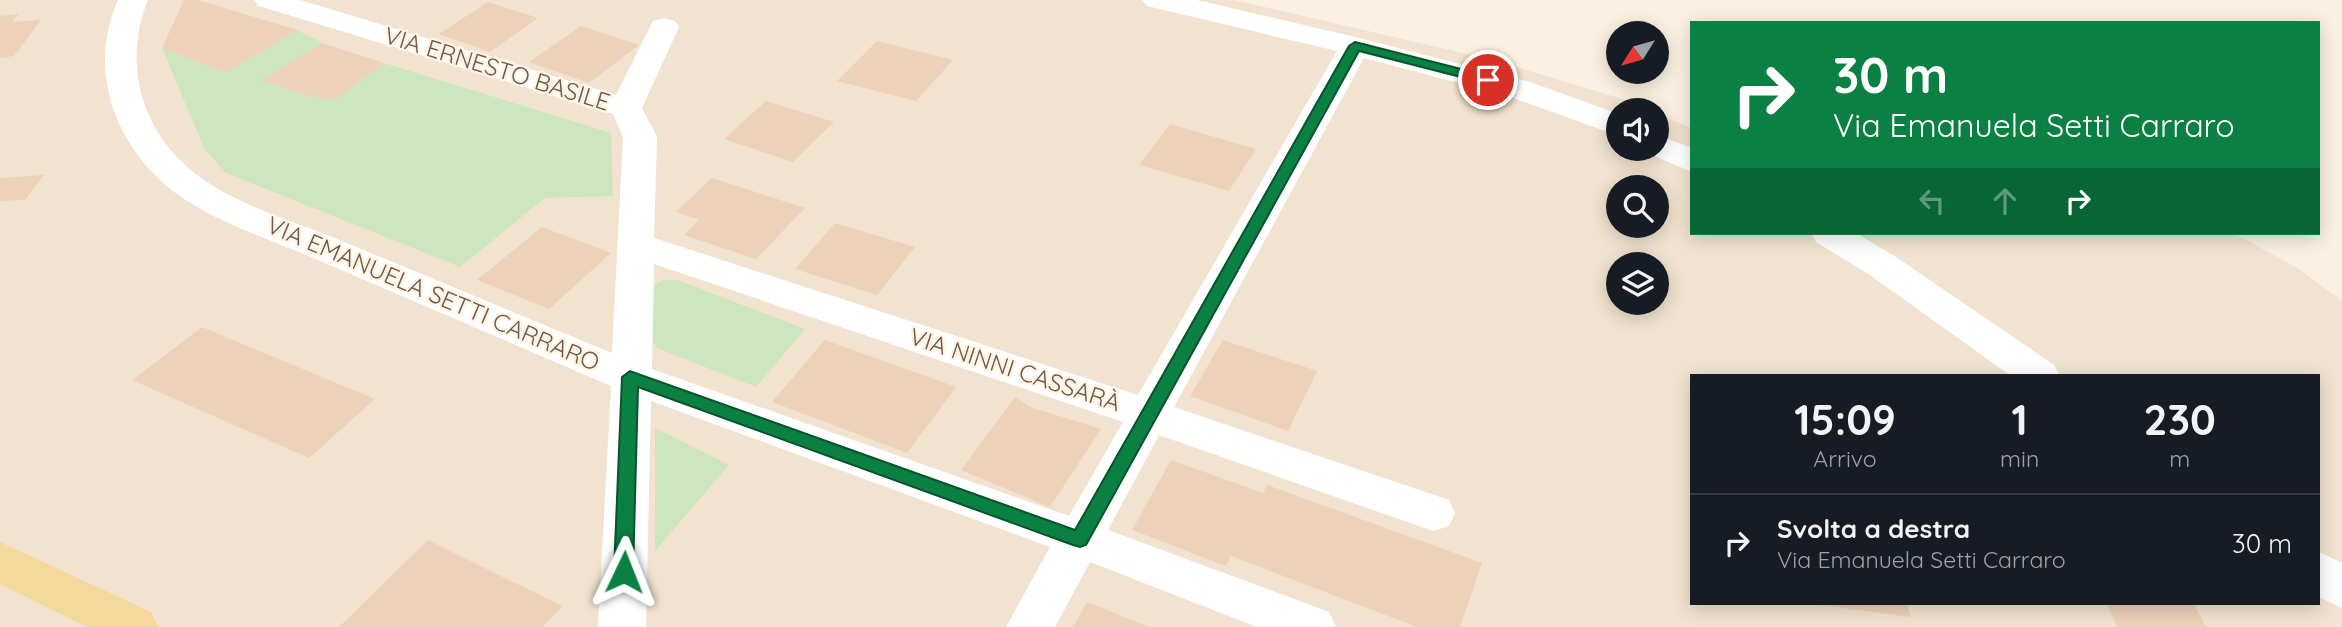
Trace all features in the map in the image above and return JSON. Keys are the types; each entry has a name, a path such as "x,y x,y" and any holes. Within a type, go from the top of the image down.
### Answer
{"main road":[{"path":"0,562 134,627"}],"street":[{"name":"VIA EMANUELA SETTI CARRARO","path":"133,0 119,52 122,83 134,117 153,152 182,181 243,214 630,377 1312,627"},
{"name":"VIA ERNESTO BASILE","path":"270,0 626,108 640,136 622,627"},
{"path":"1157,0 1488,80 1606,120"},
{"path":"626,108 664,27"},
{"path":"1030,627 1355,46"},
{"path":"1669,150 1690,160"},
{"path":"1832,235 1883,266 2037,374"},
{"name":"VIA NINNI CASSARÀ","path":"635,246 1150,415 1433,513"},
{"path":"2320,573 2342,588"}],"shaded area":[{"path":"0,0 1234,0 1493,60 1619,98 1606,98 1606,161 1669,161 1669,119 1690,127 1690,235 2237,235 2296,267 2342,301 2342,627 0,627"}],"green space":[{"path":"297,30 322,43 263,80 309,96 335,99 384,63 611,133 613,196 545,198 460,267 226,173 204,148 162,48 226,73"},
{"path":"663,280 677,280 805,329 756,387 657,348 646,329 655,285"},
{"path":"655,428 729,465 655,551"}],"building":[{"path":"184,0 198,0 297,30 226,73 162,48"},
{"path":"488,2 538,18 490,52 439,34"},
{"path":"19,14 12,22 41,20 14,56 0,58 0,16"},
{"path":"581,26 639,45 589,83 529,62"},
{"path":"877,41 953,60 916,101 837,81"},
{"path":"322,43 384,63 335,100 309,96 262,80"},
{"path":"766,101 834,122 793,162 724,139"},
{"path":"1170,124 1256,149 1229,191 1139,165"},
{"path":"44,175 25,200 0,201 0,178"},
{"path":"712,178 805,208 756,259 684,235 699,220 676,212"},
{"path":"835,223 915,247 877,295 795,269"},
{"path":"542,227 611,253 549,309 477,280"},
{"path":"202,327 375,399 309,458 132,380"},
{"path":"825,340 956,387 907,453 772,402"},
{"path":"1223,340 1317,371 1288,431 1190,396"},
{"path":"1015,397 1030,407 1101,429 1050,507 961,470"},
{"path":"1171,460 1263,493 1267,485 1482,563 1460,627 1417,627 1231,556 1226,566 1132,530"},
{"path":"428,540 562,606 543,627 339,627"},
{"path":"1087,602 1117,614 1149,627 1073,627"},
{"path":"1819,605 1907,605 1911,617"},
{"path":"2107,605 2195,605 2206,627 2117,627"}],"route":[{"path":"624,572 630,377 1080,540 1355,46 1488,80"}]}
